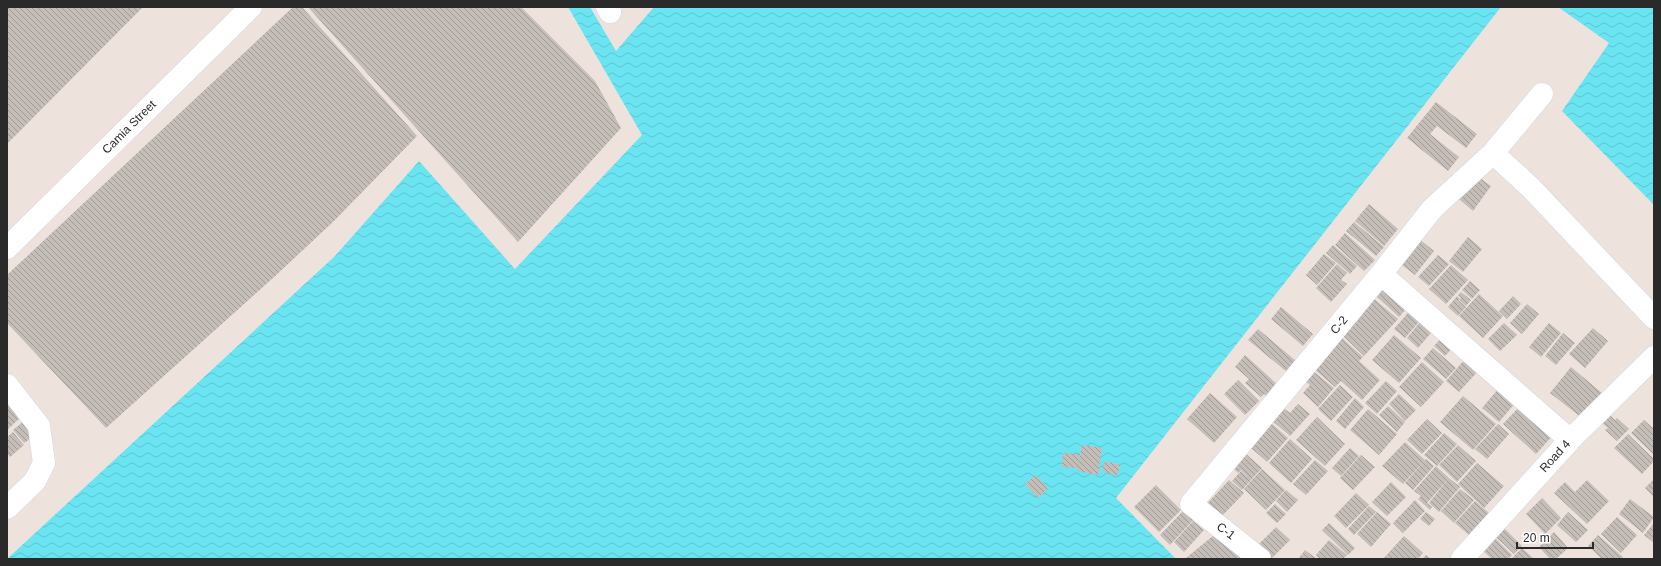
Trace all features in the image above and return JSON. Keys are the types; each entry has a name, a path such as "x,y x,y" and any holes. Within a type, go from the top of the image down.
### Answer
{"street":[{"name":"Camia Street","path":"7,248 251,7"},
{"name":"C-2","path":"1191,504 1381,274 1432,209 1493,153 1542,94"},
{"path":"1493,153 1531,188 1654,318"},
{"path":"1381,274 1570,440"},
{"name":"Road 4","path":"1462,559 1570,440 1654,357"},
{"path":"7,385 39,426 44,464 35,481 7,508"},
{"name":"C-1","path":"1191,504 1260,559"}],"water":[{"path":"568,7 590,7 616,51 654,7 1501,7 1116,498 1176,559 7,559 335,256 419,161 515,269 642,135"},
{"path":"1558,7 1654,7 1654,205 1562,111 1609,43"}],"building":[{"path":"7,7 143,7 7,144"},
{"path":"293,7 302,7 417,136 334,221 106,428 7,323 7,275"},
{"path":"308,7 521,7 595,81 621,128 518,242"},
{"path":"1436,102 1477,134 1466,148 1437,126 1430,134 1459,157 1448,171 1407,138"},
{"path":"1477,176 1491,186 1473,211 1459,199"},
{"path":"1369,204 1398,229 1384,246 1355,221"},
{"path":"1354,222 1384,247 1376,256 1346,231"},
{"path":"1345,233 1375,260 1364,271 1335,245"},
{"path":"1468,237 1482,249 1463,272 1449,261"},
{"path":"1418,238 1434,251 1415,275 1398,262"},
{"path":"1333,245 1357,266 1350,274 1326,253"},
{"path":"1324,254 1336,263 1317,285 1306,275"},
{"path":"1438,255 1449,264 1429,286 1418,277"},
{"path":"1337,264 1347,273 1341,280 1347,284 1331,302 1316,288"},
{"path":"1451,265 1468,280 1446,304 1429,289"},
{"path":"1470,281 1480,290 1472,299 1462,290"},
{"path":"1387,283 1411,303 1399,317 1376,296"},
{"path":"1461,292 1471,300 1466,306 1459,300 1461,298 1458,295"},
{"path":"1479,294 1503,316 1483,338 1459,316"},
{"path":"1457,296 1460,299 1458,300 1466,307 1458,316 1448,307"},
{"path":"1513,296 1521,304 1507,319 1499,311"},
{"path":"1372,297 1398,319 1364,356 1341,334"},
{"path":"1527,304 1539,314 1522,334 1510,323"},
{"path":"1281,307 1313,334 1303,346 1271,319"},
{"path":"1413,307 1424,316 1405,338 1394,329"},
{"path":"1425,316 1437,326 1418,348 1407,338"},
{"path":"1504,323 1517,335 1500,351 1488,339"},
{"path":"1549,323 1561,333 1541,357 1529,347"},
{"path":"1593,328 1608,341 1585,368 1569,354"},
{"path":"1258,329 1296,361 1287,372 1248,340"},
{"path":"1563,333 1575,343 1556,365 1545,356"},
{"path":"1394,335 1421,358 1399,383 1372,360"},
{"path":"1444,335 1455,345 1445,356 1434,346"},
{"path":"1341,337 1363,357 1359,361 1380,380 1362,400 1341,381 1335,387 1313,368"},
{"path":"1433,348 1456,368 1446,379 1423,359"},
{"path":"1245,355 1278,385 1268,397 1264,394 1261,397 1245,383 1249,379 1235,367"},
{"path":"1466,358 1479,370 1459,392 1446,381"},
{"path":"1422,362 1444,382 1421,407 1399,387"},
{"path":"1571,367 1602,393 1582,418 1550,393"},
{"path":"1313,371 1334,388 1318,407 1303,393 1310,385 1305,381"},
{"path":"1238,380 1259,401 1245,415 1224,394"},
{"path":"1386,381 1397,391 1377,414 1365,403"},
{"path":"1340,385 1353,397 1331,421 1318,409"},
{"path":"1499,388 1516,402 1499,422 1482,408"},
{"path":"1210,393 1237,417 1214,443 1187,419"},
{"path":"1399,394 1416,410 1405,421 1389,404"},
{"path":"1463,396 1496,424 1473,450 1440,422"},
{"path":"1355,398 1364,407 1345,429 1336,421"},
{"path":"7,400 22,416 7,430"},
{"path":"1298,404 1310,414 1290,436 1270,419 1282,407 1290,413"},
{"path":"1522,404 1555,433 1536,454 1503,424"},
{"path":"1388,406 1405,422 1397,432 1379,415"},
{"path":"1368,409 1397,434 1379,455 1350,430"},
{"path":"1610,415 1615,420 1617,418 1629,429 1617,441 1605,430 1608,428 1602,423"},
{"path":"1317,417 1345,444 1325,466 1296,440"},
{"path":"1427,419 1442,433 1422,454 1407,440"},
{"path":"1644,420 1654,429 1654,455 1631,433"},
{"path":"24,421 36,435 24,443 13,430"},
{"path":"1271,423 1288,438 1267,462 1250,447"},
{"path":"1498,424 1509,434 1487,459 1475,449"},
{"path":"13,432 24,445 10,457 7,453 7,437"},
{"path":"1444,433 1457,444 1437,466 1424,455"},
{"path":"1628,434 1654,459 1654,461 1642,474 1614,448"},
{"path":"1290,439 1312,459 1291,483 1269,463"},
{"path":"1405,442 1425,460 1403,484 1382,466"},
{"path":"1082,445 1102,448 1098,475 1077,471"},
{"path":"1458,445 1476,461 1457,482 1439,465"},
{"path":"1350,448 1359,456 1341,476 1332,468"},
{"path":"1063,453 1079,454 1078,468 1062,467"},
{"path":"1246,454 1262,468 1251,480 1241,470 1238,473 1234,469"},
{"path":"1361,455 1375,467 1353,490 1340,478"},
{"path":"1426,459 1434,466 1413,490 1405,483"},
{"path":"1315,460 1328,471 1306,495 1293,484"},
{"path":"1105,461 1120,465 1117,476 1102,471"},
{"path":"1477,463 1504,486 1484,508 1458,484"},
{"path":"1436,466 1449,478 1427,503 1432,507 1430,510 1418,499 1421,496 1414,491"},
{"path":"1262,469 1285,490 1266,510 1244,489"},
{"path":"1241,471 1251,480 1242,490 1232,481"},
{"path":"1036,475 1048,489 1038,498 1025,484"},
{"path":"1449,478 1460,487 1439,512 1429,503"},
{"path":"1654,479 1654,497 1645,488"},
{"path":"1229,480 1244,493 1221,517 1207,504"},
{"path":"1587,480 1609,501 1587,524 1554,493 1565,482 1575,492"},
{"path":"1391,482 1406,497 1387,516 1372,502"},
{"path":"1156,485 1181,510 1159,532 1134,507"},
{"path":"1460,489 1474,500 1454,523 1441,511"},
{"path":"1286,490 1298,500 1287,512 1276,501"},
{"path":"1356,493 1369,505 1346,528 1334,516"},
{"path":"1542,498 1561,518 1545,534 1526,514"},
{"path":"1630,499 1654,517 1643,533 1619,514"},
{"path":"1415,500 1425,511 1403,533 1393,523"},
{"path":"1475,501 1489,513 1470,536 1455,523"},
{"path":"1275,504 1286,514 1277,523 1266,513"},
{"path":"1369,506 1376,512 1354,535 1348,529"},
{"path":"1183,511 1193,520 1170,545 1160,535"},
{"path":"1377,512 1391,524 1371,547 1357,534"},
{"path":"1426,512 1435,519 1429,526 1420,519"},
{"path":"1568,512 1588,530 1576,542 1557,525"},
{"path":"1617,517 1637,535 1621,553 1601,534"},
{"path":"1193,521 1204,530 1184,552 1174,542"},
{"path":"1329,523 1355,548 1348,555 1322,530"},
{"path":"1654,523 1654,543 1644,535"},
{"path":"1276,527 1290,540 1271,559 1266,559 1255,548"},
{"path":"1504,528 1522,546 1514,554 1496,537"},
{"path":"1554,532 1568,548 1556,559 1550,559 1539,547"},
{"path":"1214,535 1242,559 1186,558"},
{"path":"1598,535 1623,557 1621,559 1602,559 1588,546"},
{"path":"1404,536 1423,553 1418,559 1383,559"},
{"path":"1495,538 1512,555 1508,559 1492,559 1482,550"},
{"path":"1329,540 1347,555 1343,559 1320,559 1316,555"},
{"path":"1522,548 1534,559 1511,559"},
{"path":"1305,550 1317,559 1300,559 1299,558"},
{"path":"1426,555 1431,559 1422,559"}]}
